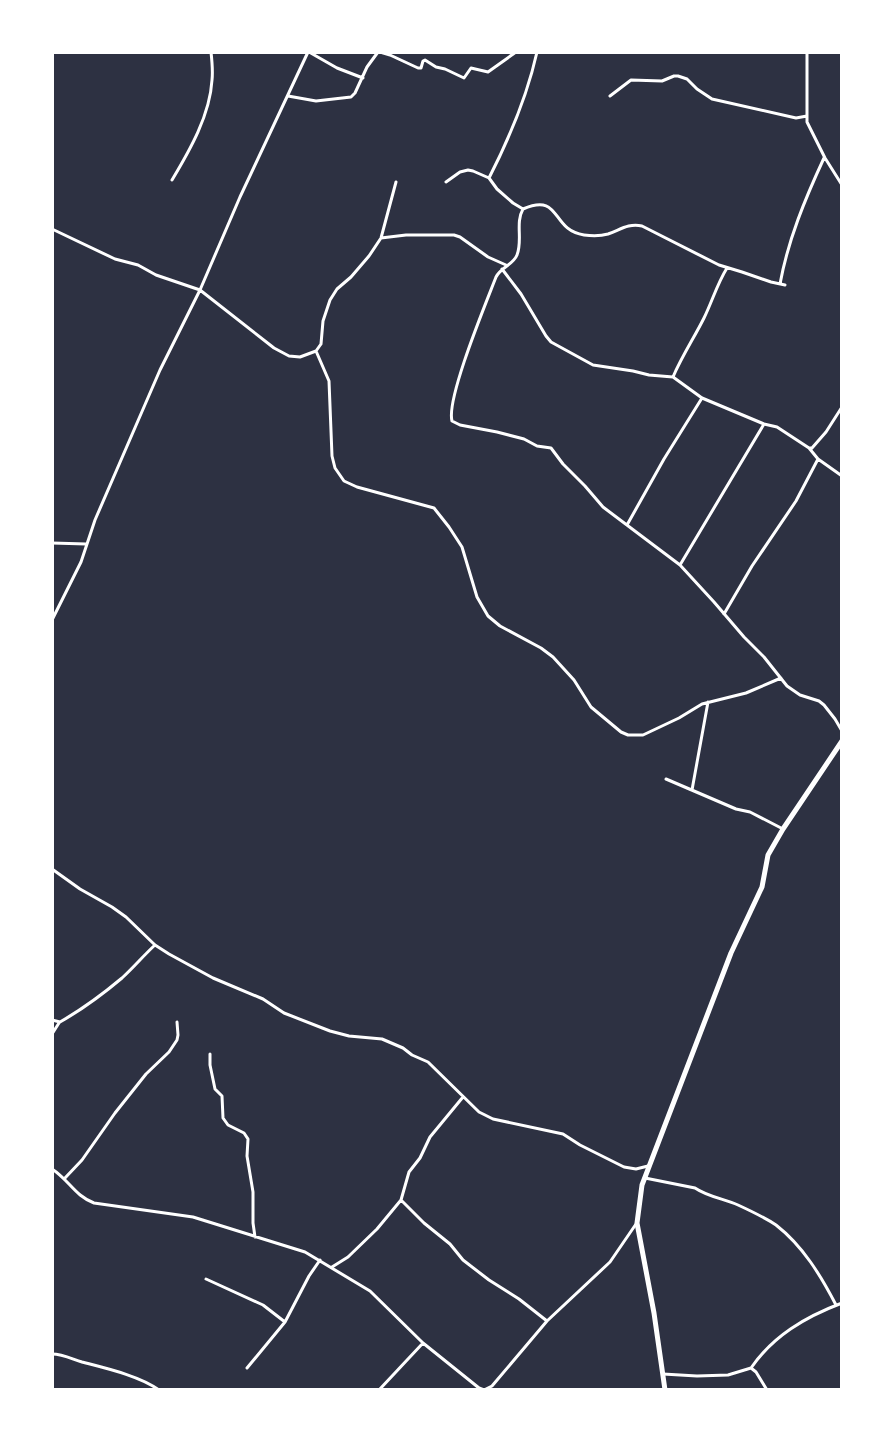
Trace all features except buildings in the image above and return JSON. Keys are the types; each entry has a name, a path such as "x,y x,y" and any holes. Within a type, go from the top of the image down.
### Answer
{"main road":[{"path":"665,1390 654,1313 637,1223 644,1178 731,953 762,887 768,855 782,829 842,741"}],"street":[{"path":"172,180 192,145 207,105 212,79 212,52"},
{"path":"52,620 81,562 86,544 160,370 200,290 240,197 308,52 337,68 363,78"},
{"path":"288,96 316,101 348,98 355,93 367,67 379,52 418,68 421,68 425,60 436,67 464,78 471,68 488,72 516,52"},
{"path":"489,178 509,138 524,100 537,52"},
{"path":"807,52 807,116 809,127 842,185"},
{"path":"610,96 631,80 662,81 678,76 687,79 697,89 712,99 796,118 807,116"},
{"path":"780,284 796,224 825,158"},
{"path":"446,182 465,171 473,172 489,178 496,189 523,209"},
{"path":"52,229 115,259 138,265 156,275 200,290 281,352 289,356 300,357 316,351 321,344 325,314 334,294 359,268 381,238 396,182"},
{"path":"785,285 706,260 642,226 630,225 601,236 585,235 568,230 552,209 544,204 533,204 523,209 519,219 518,253 514,260 506,265 496,277 458,380 451,411 452,421 460,425 524,439 537,446 551,448 602,507 680,565 744,637 764,656 781,678 794,691 819,701 824,705 835,718 842,731"},
{"path":"381,238 415,235 454,235 460,237 491,259 506,265"},
{"path":"673,377 727,268"},
{"path":"502,269 526,301 551,342 593,365 648,375 673,377 702,398 764,424 777,427 809,448 818,460 842,476"},
{"path":"316,351 329,381 332,456 340,477 357,487 434,508 456,536 462,547 477,597 488,616 500,626 541,648 553,657 574,680 591,707 621,732 628,735 643,735 679,718 695,707 708,702 746,694 781,678"},
{"path":"627,524 702,398"},
{"path":"809,448 812,448 819,442 842,407"},
{"path":"680,565 764,424"},
{"path":"724,614 752,566 796,501 818,460"},
{"path":"52,543 86,544"},
{"path":"692,790 708,702"},
{"path":"666,779 750,812 782,829"},
{"path":"52,869 80,889 126,917 155,944 185,964 213,978 252,993 284,1013 298,1019 349,1036 382,1039 428,1062 479,1112 493,1119 563,1134 580,1145 624,1167 636,1169 648,1166"},
{"path":"52,1034 60,1022 74,1012 84,1008 121,978 155,944"},
{"path":"52,1020 60,1022"},
{"path":"65,1178 82,1160 108,1122 146,1074 169,1052 177,1040 177,1022"},
{"path":"210,1054 210,1065 215,1089 222,1096 223,1118 228,1125 244,1133 248,1139 247,1156 253,1192 255,1237"},
{"path":"332,1268 348,1258 402,1200 409,1172 420,1158 430,1137 463,1097"},
{"path":"52,1169 65,1178 81,1197 94,1203 193,1217 295,1248 320,1260 370,1291 423,1343 484,1390 491,1388 547,1321 610,1262 637,1223"},
{"path":"644,1178 696,1188 701,1192 727,1200 762,1216 776,1226 808,1259 824,1282 836,1305"},
{"path":"402,1200 424,1223 450,1244 463,1260 547,1321"},
{"path":"247,1368 285,1322 309,1276 320,1260"},
{"path":"206,1279 263,1305 285,1322"},
{"path":"662,1374 728,1375 751,1368 776,1340 818,1312 842,1303"},
{"path":"379,1390 423,1343"},
{"path":"52,1354 63,1355 104,1367 141,1380 159,1390"},
{"path":"751,1368 756,1372 767,1390"}]}
